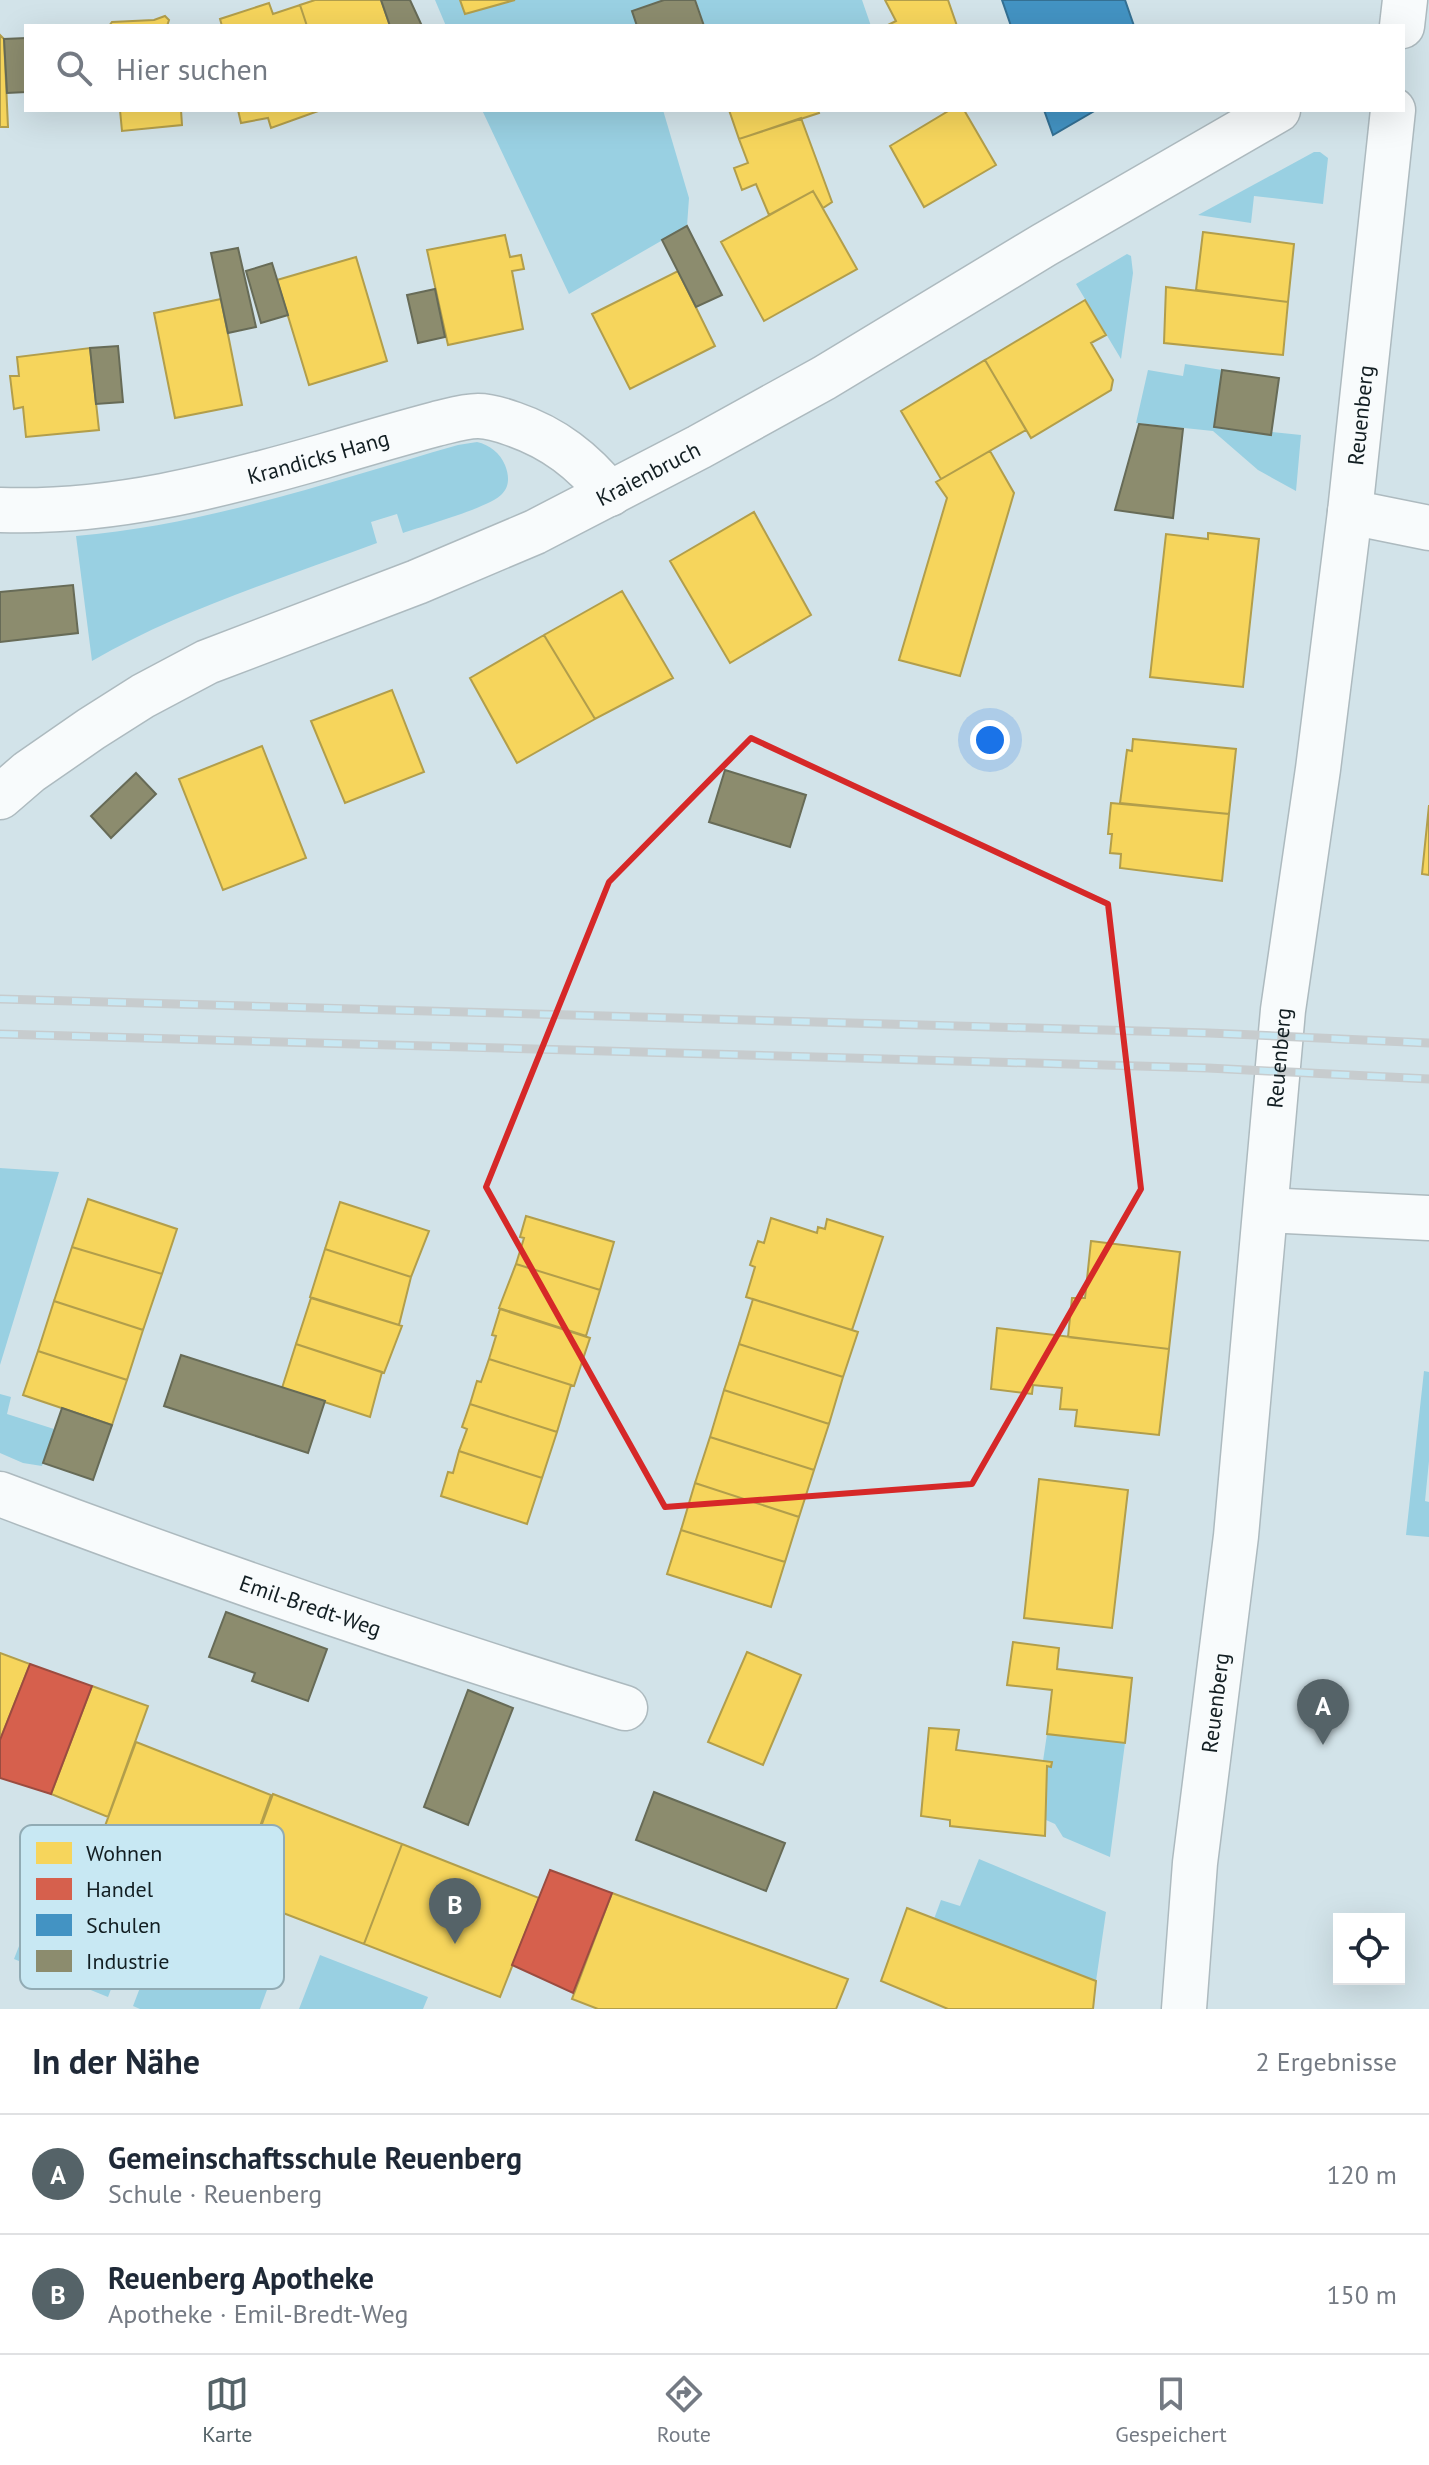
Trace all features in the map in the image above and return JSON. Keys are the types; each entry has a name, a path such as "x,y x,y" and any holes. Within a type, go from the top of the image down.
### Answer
{"street":[{"path":"1402,24 1405,0"},
{"name":"Kraienbruch","path":"0,797 29,772 91,729 143,696 207,662 417,582 535,532 610,494 824,378 1044,245 1275,112"},
{"name":"Reuenberg","path":"1184,2009 1195,1863 1236,1536 1283,1010 1318,769 1350,512 1393,112"},
{"name":"Krandicks Hang","path":"0,510 64,508 171,495 479,415 512,424 552,441 583,463 610,494"},
{"path":"1350,512 1429,528"},
{"path":"1266,1210 1429,1218"},
{"name":"Emil-Bredt-Weg","path":"0,1494 182,1562 489,1667 625,1708"}],"highlighted area":[{"path":"751,738 1108,904 1141,1189 972,1484 665,1507 486,1187 609,882"}],"shaded area":[{"path":"435,0 460,0 465,14 510,0 664,0 632,11 636,24 445,24"},
{"path":"696,0 862,0 870,24 703,24"},
{"path":"483,112 664,112 689,198 687,226 569,294"},
{"path":"1314,152 1328,158 1323,204 1254,196 1251,223 1198,215"},
{"path":"1127,254 1131,256 1133,273 1121,359 1076,284"},
{"path":"1185,364 1222,370 1214,427 1271,435 1272,432 1301,435 1296,491 1258,470 1213,431 1136,423 1148,370 1183,376"},
{"path":"477,442 494,450 506,469 506,488 495,499 403,533 397,514 371,522 377,543 196,610 92,661 76,536 221,512"},
{"path":"0,1168 59,1172 0,1365"},
{"path":"1424,1371 1429,1372 1429,1461 1425,1501 1429,1502 1429,1537 1406,1535"},
{"path":"0,1394 11,1397 7,1414 54,1429 42,1466 23,1463 0,1453"},
{"path":"1047,1734 1125,1743 1110,1857 1063,1837 1055,1824 1046,1820 1043,1761"},
{"path":"979,1859 1106,1912 1096,1981 934,1919 941,1900 960,1906"},
{"path":"20,1943 20,1961 14,1959"},
{"path":"320,1955 428,1997 423,2009 299,2009"},
{"path":"88,1989 111,1989 108,1997"},
{"path":"140,1989 267,1989 260,2009 140,2009 133,2006"}],"building: Wohnen":[{"path":"315,0 381,0 389,24 306,24 300,5"},
{"path":"460,0 515,0 465,14"},
{"path":"885,0 948,0 956,24 890,24 896,21"},
{"path":"269,3 273,14 300,5 306,24 221,24 220,19"},
{"path":"165,16 169,20 168,24 110,24 112,22 154,20"},
{"path":"0,35 4,39 8,127 0,127"},
{"path":"120,112 181,112 182,125 122,131"},
{"path":"238,112 315,112 271,128 268,118 241,123"},
{"path":"730,112 819,113 739,139"},
{"path":"947,112 965,112 996,165 924,207 890,146"},
{"path":"801,118 832,202 823,208 813,191 769,215 756,184 742,190 734,168 748,163 739,139"},
{"path":"813,191 857,269 764,321 721,242"},
{"path":"1203,232 1294,244 1288,302 1196,290"},
{"path":"505,235 510,257 521,255 524,269 512,271 523,329 448,345 427,250"},
{"path":"356,257 387,361 309,385 277,280"},
{"path":"678,271 715,346 630,389 592,314"},
{"path":"1166,287 1288,302 1283,355 1164,343"},
{"path":"221,299 242,405 175,418 154,313"},
{"path":"1085,300 1106,335 1091,343 1113,380 1111,390 1031,438 985,360"},
{"path":"90,348 99,430 26,437 23,407 14,409 10,376 19,376 17,357"},
{"path":"985,360 1026,430 941,479 901,411"},
{"path":"990,451 1014,493 960,676 899,660 947,498 936,482"},
{"path":"754,512 811,615 730,663 670,561"},
{"path":"1208,533 1259,539 1243,687 1150,677 1166,534 1208,539"},
{"path":"622,591 673,678 595,719 544,635"},
{"path":"544,635 595,719 517,763 470,678"},
{"path":"392,690 424,772 345,803 311,721"},
{"path":"1133,739 1236,749 1229,814 1120,803 1127,750 1132,751"},
{"path":"262,746 306,858 223,890 179,779"},
{"path":"1111,803 1229,814 1222,881 1120,868 1121,854 1110,853"},
{"path":"1429,805 1429,875 1422,874"},
{"path":"88,1199 177,1229 162,1274 72,1247"},
{"path":"340,1202 429,1231 411,1277 325,1249"},
{"path":"526,1216 614,1242 600,1290 516,1264 524,1238 520,1237"},
{"path":"771,1218 817,1233 818,1227 825,1229 827,1219 883,1237 852,1330 746,1297 755,1267 750,1265 758,1241 764,1243"},
{"path":"1091,1241 1180,1252 1169,1349 1068,1337 1072,1298 1085,1298"},
{"path":"72,1247 162,1274 143,1330 54,1301"},
{"path":"325,1249 411,1277 399,1325 310,1297"},
{"path":"516,1264 600,1290 586,1336 499,1308"},
{"path":"311,1298 402,1326 384,1373 296,1344"},
{"path":"753,1299 858,1332 843,1377 739,1344"},
{"path":"54,1301 143,1330 127,1380 38,1351"},
{"path":"500,1309 590,1338 574,1386 489,1359"},
{"path":"997,1328 1169,1349 1159,1435 1075,1426 1077,1410 1060,1409 1062,1388 1033,1385 1032,1394 991,1389"},
{"path":"296,1344 382,1372 370,1417 282,1388"},
{"path":"739,1344 843,1377 829,1424 724,1390"},
{"path":"38,1351 127,1380 112,1425 23,1395"},
{"path":"489,1359 571,1385 557,1432 470,1404 477,1381 481,1382"},
{"path":"724,1390 829,1424 814,1470 710,1437"},
{"path":"470,1404 557,1432 542,1478 459,1451 467,1429 462,1427"},
{"path":"710,1437 814,1470 799,1517 695,1483"},
{"path":"459,1451 542,1478 527,1524 441,1496 448,1472 453,1473"},
{"path":"1039,1479 1128,1490 1112,1628 1024,1618"},
{"path":"695,1483 799,1517 785,1562 681,1530"},
{"path":"681,1530 785,1562 771,1607 667,1574"},
{"path":"1013,1642 1059,1648 1057,1669 1132,1678 1125,1743 1047,1734 1052,1690 1007,1685"},
{"path":"747,1652 801,1675 763,1765 708,1742"},
{"path":"0,1653 30,1664 0,1740"},
{"path":"92,1686 148,1706 108,1817 51,1794"},
{"path":"929,1728 959,1730 956,1750 1052,1762 1051,1767 1047,1766 1045,1836 950,1826 950,1820 921,1816"},
{"path":"136,1742 271,1795 260,1825 105,1825"},
{"path":"273,1794 402,1844 364,1944 284,1913 284,1825 262,1825"},
{"path":"402,1844 539,1898 500,1997 364,1944"},
{"path":"612,1893 848,1979 836,2009 598,2009 572,1999"},
{"path":"907,1908 1096,1981 1093,2009 948,2009 881,1981"}],"building: Handel":[{"path":"30,1664 92,1686 51,1794 0,1778 0,1740"},
{"path":"550,1870 612,1893 573,1993 512,1965"}],"building: Schulen":[{"path":"1002,0 1125,0 1133,24 1010,24"},
{"path":"1045,112 1093,112 1053,135"}],"building: Industrie":[{"path":"381,0 410,0 421,24 389,24"},
{"path":"664,0 695,0 703,24 636,24 632,11"},
{"path":"24,38 24,92 7,93 4,39"},
{"path":"687,226 722,295 696,307 662,240"},
{"path":"238,248 256,327 228,333 211,253"},
{"path":"272,263 288,315 261,323 246,271"},
{"path":"435,289 445,337 418,343 407,295"},
{"path":"118,346 123,402 96,404 90,348"},
{"path":"1222,370 1279,378 1271,435 1214,427"},
{"path":"1139,424 1183,429 1173,518 1115,510"},
{"path":"73,585 78,633 0,642 0,592"},
{"path":"725,770 806,795 790,847 709,822"},
{"path":"136,773 156,794 111,838 91,816"},
{"path":"181,1355 325,1401 308,1453 164,1406"},
{"path":"62,1408 112,1425 93,1480 43,1463"},
{"path":"226,1612 327,1649 308,1701 252,1681 255,1673 209,1657"},
{"path":"468,1690 513,1708 468,1825 424,1807"},
{"path":"654,1792 785,1843 766,1891 636,1840"}],"railway":[{"path":"0,999 1209,1033 1429,1043"},
{"path":"0,1034 1208,1068 1429,1079"}],"place":[{"name":"Gemeinschaftsschule Reuenberg","path":"1323,1745"},
{"name":"Reuenberg Apotheke","path":"455,1944"}]}
